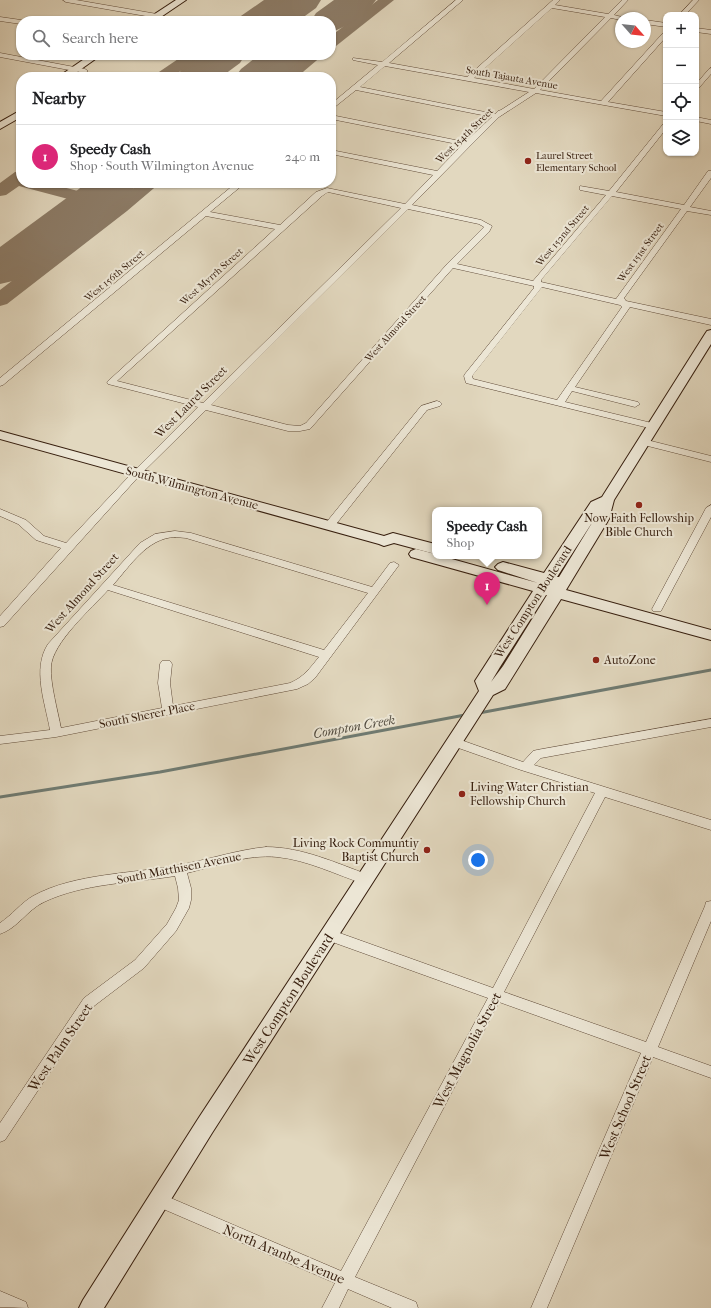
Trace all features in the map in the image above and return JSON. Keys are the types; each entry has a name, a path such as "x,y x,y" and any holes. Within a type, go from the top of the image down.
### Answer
{"main road":[{"path":"160,16 182,0"},
{"path":"162,16 192,0"},
{"path":"79,72 96,60"},
{"path":"0,118 16,108"},
{"path":"0,126 16,116"},
{"name":"West Compton Boulevard","path":"91,1308 365,879 484,697 483,681 602,519 607,500 711,334"},
{"name":"South Wilmington Avenue","path":"0,436 384,541 392,538 432,547"},
{"name":"South Wilmington Avenue","path":"384,541 388,547 396,550 432,558"},
{"name":"South Wilmington Avenue","path":"435,559 552,586"},
{"path":"472,559 552,586 711,635"},
{"path":"552,586 657,609 711,623"}],"street":[{"path":"66,0 142,16"},
{"path":"336,104 460,0"},
{"path":"469,79 557,0"},
{"name":"West 154th Street","path":"407,206 467,144 497,116 535,91 625,0"},
{"path":"685,12 696,0"},
{"path":"551,6 615,17"},
{"path":"445,13 453,14"},
{"path":"0,19 16,21"},
{"path":"651,23 663,25"},
{"path":"699,30 711,32"},
{"path":"603,103 663,36"},
{"path":"0,55 16,58"},
{"name":"South Tajauta Avenue","path":"355,59 663,113"},
{"path":"23,60 79,72"},
{"path":"699,84 711,70"},
{"path":"354,88 497,116 522,89"},
{"path":"336,119 467,144"},
{"path":"699,120 711,122"},
{"name":"West 152nd Street","path":"559,404 469,381 468,376 538,288 537,280 611,193 663,128"},
{"path":"336,153 438,174"},
{"name":"West 151st Street","path":"559,404 626,308 620,298 711,173"},
{"name":"West 156th Street","path":"0,383 206,214 235,188"},
{"path":"583,188 711,213"},
{"name":"West Myrrh Street","path":"205,407 111,382 319,194 328,190 407,206"},
{"name":"West Almond Street","path":"205,407 288,428 302,429 311,425 315,418 451,265 486,230 488,226 481,222 407,206"},
{"name":"West Laurel Street","path":"0,623 137,473 407,206"},
{"path":"206,214 281,228"},
{"path":"451,265 711,322"},
{"path":"570,388 635,404"},
{"path":"329,526 424,408 437,404"},
{"path":"559,404 653,426"},
{"path":"643,442 711,459"},
{"path":"657,609 711,508"},
{"path":"0,512 22,522 40,538 68,547"},
{"name":"West Almond Street","path":"56,733 45,669 49,650 57,639 144,545 162,531 187,535 374,591"},
{"path":"106,586 326,655 394,565"},
{"name":"South Sherer Place","path":"0,740 56,733 293,686 304,681 311,675 326,655"},
{"path":"166,664 164,683 168,710"},
{"path":"525,767 537,754 711,723"},
{"path":"459,735 525,767 711,824"},
{"name":"West Magnolia Street","path":"330,1308 602,791"},
{"name":"South Matthisen Avenue","path":"0,929 9,924 37,900 57,892 84,885 180,870 255,853 290,853 365,879"},
{"name":"West Palm Street","path":"0,1135 89,1002 101,991 133,970 146,959 160,943 182,910 185,900 185,888 180,870"},
{"name":"West School Street","path":"539,1308 711,906"},
{"path":"329,935 711,1072"},
{"name":"North Aranbe Avenue","path":"159,1200 410,1308"},
{"path":"0,1299 20,1308"}],"waterway":[{"name":"Compton Creek","path":"479,713 711,670"},
{"name":"Compton Creek","path":"0,797 160,772 465,715"}],"taxiway":[{"path":"250,16 273,0"},
{"path":"336,39 387,0"},
{"path":"169,72 187,60"},
{"path":"293,72 309,60"},
{"path":"0,191 16,180"},
{"path":"46,188 120,207"},
{"path":"120,207 145,188"},
{"path":"0,300 120,207"}],"runway":[{"path":"281,16 303,0"},
{"path":"336,16 358,0"},
{"path":"203,72 219,60"},
{"path":"262,72 277,60"},
{"path":"0,270 108,188"}],"place":[{"name":"Laurel Street Elementary School","path":"528,161"},
{"name":"Now Faith Fellowship Bible Church","path":"639,505"},
{"name":"Speedy Cash","path":"487,605"},
{"name":"AutoZone","path":"596,660"},
{"name":"Living Water Christian Fellowship Church","path":"462,794"},
{"name":"Living Rock Communtiy Baptist Church","path":"427,850"}]}
